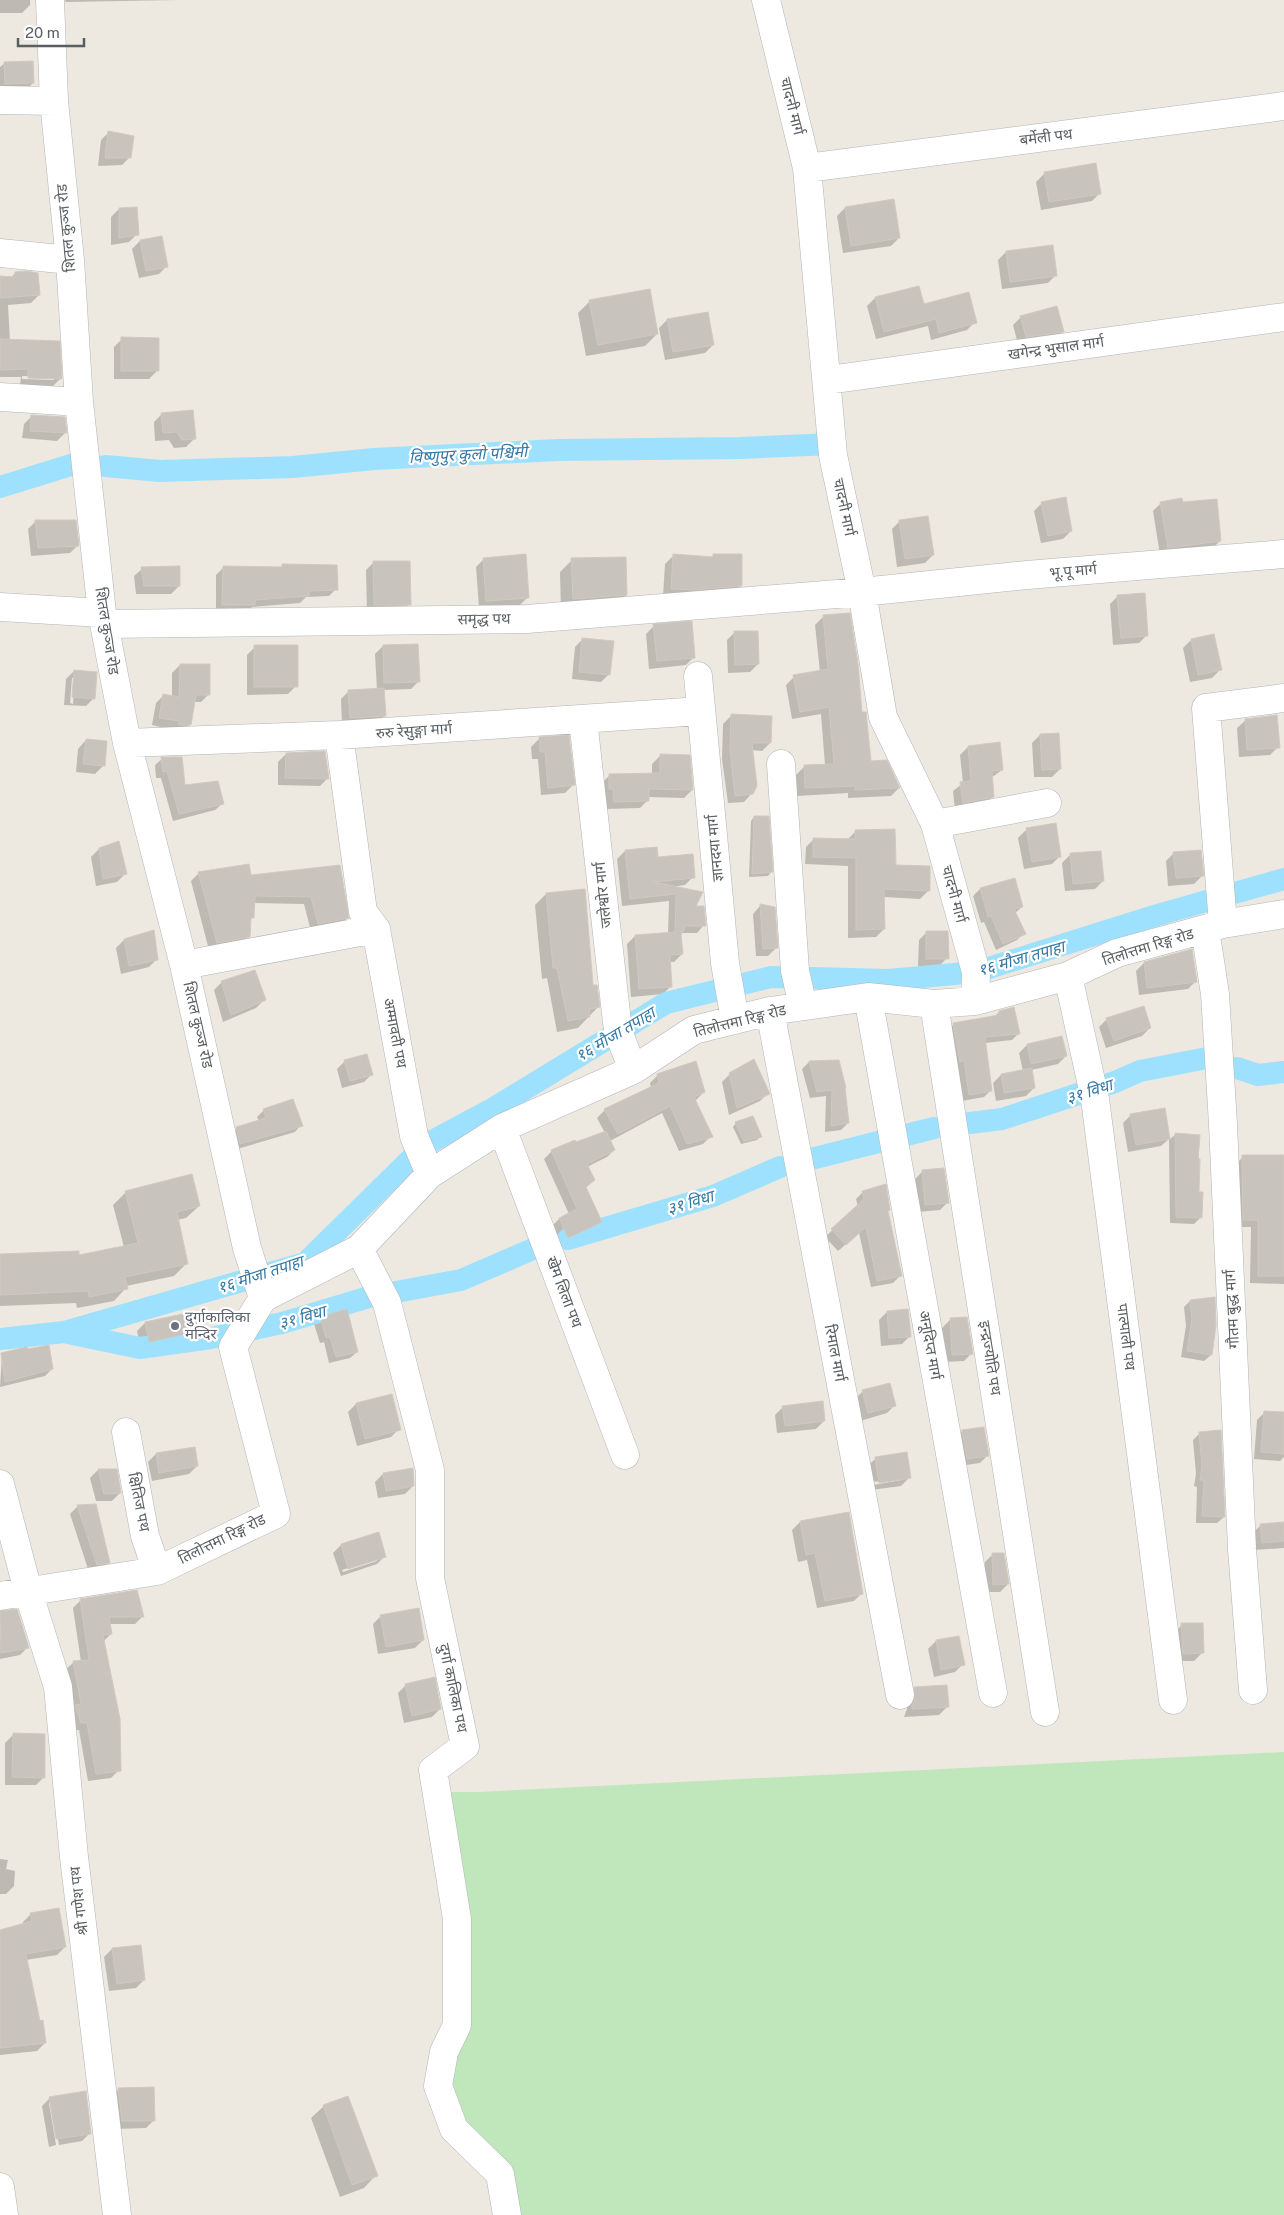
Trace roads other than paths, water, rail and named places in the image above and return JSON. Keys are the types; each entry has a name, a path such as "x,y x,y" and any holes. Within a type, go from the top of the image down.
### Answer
{"street":[{"name":"चादनी मार्ग","path":"766,0 807,168 828,380 833,455 862,592 883,717 935,824 976,972 975,1001"},
{"name":"शितल कुञ्ज रोड","path":"50,1 54,101 70,260 79,402 103,618 127,743 184,965 247,1248 262,1299"},
{"path":"0,100 54,101"},
{"name":"बर्मेली पथ","path":"807,168 1284,106"},
{"path":"0,253 70,260"},
{"name":"खगेन्द्र भुसाल मार्ग","path":"828,380 1284,317"},
{"path":"0,397 79,402"},
{"name":"भू.पू मार्ग","path":"862,592 1027,575 1284,554"},
{"name":"समृद्ध पथ","path":"0,607 103,618 527,619 862,592"},
{"name":"ज्ञानदया मार्ग","path":"698,676 725,963 735,1020"},
{"name":"गौतम बुद्ध मार्ग","path":"1253,1690 1242,1549 1223,1124 1215,994 1214,926 1221,886 1206,708 1284,698"},
{"name":"रुरु रेसुङ्गा मार्ग","path":"127,743 339,736 702,711"},
{"name":"जलेश्वोर मार्ग","path":"583,720 618,1031 633,1069"},
{"name":"अम्मावती पथ","path":"339,736 363,912 376,929 414,1136 430,1174"},
{"path":"781,764 795,971 803,1006"},
{"path":"935,824 1047,803"},
{"name":"तिलोत्तमा रिङ्ग रोड","path":"0,1596 157,1571 276,1514 233,1347 262,1299 360,1250 430,1174 502,1128 633,1069 694,1030 770,1011 868,997 934,1004 975,1001 1068,976 1117,953 1214,926 1283,921"},
{"path":"184,965 376,929"},
{"name":"पाल्पाली पथ","path":"1068,976 1092,1088 1173,1700"},
{"name":"अनूदिप्त मार्ग","path":"868,997 992,1694"},
{"name":"इन्द्रज्योति पथ","path":"934,1004 1046,1712"},
{"name":"रिमाल मार्ग","path":"770,1011 900,1695"},
{"name":"खेम लिला पथ","path":"502,1128 626,1455"},
{"name":"दुर्गा कालिका पथ","path":"360,1250 387,1303 430,1470 430,1578 465,1746 433,1770 457,1919 457,2024 444,2052 438,2086 454,2129 500,2174 507,2215"},
{"name":"क्षितिज पथ","path":"126,1432 145,1536 157,1571"},
{"name":"श्री गणेश पथ","path":"0,1484 28,1591 58,1686 74,1857 112,2160 117,2215"},
{"path":"0,2187 4,2215"}],"waterway":[{"name":"विष्णुपुर कुलो पश्चिमी","path":"105,466 160,471 293,467 374,459 558,450 740,448 833,444"},
{"name":"विष्णुपुर कुलो पश्चिमी","path":"0,487 74,464"},
{"name":"१६ मौजा तपाहा","path":"0,1339 64,1332 305,1263 425,1145 494,1108 666,1003 771,977 889,980 976,972 1154,916 1284,879"},
{"name":"३१ विधा","path":"970,1123 1002,1119 1115,1082 1140,1071 1207,1058"},
{"name":"३१ विधा","path":"1237,1068 1258,1075 1284,1072"},
{"name":"३१ विधा","path":"815,1158 934,1128"},
{"name":"३१ विधा","path":"568,1239 713,1196 780,1167"},
{"name":"३१ विधा","path":"68,1333 140,1348 211,1338 282,1323 369,1297 461,1280 533,1249"}],"place":[{"name":"दुर्गाकालिका मन्दिर","path":"175,1326"}]}
